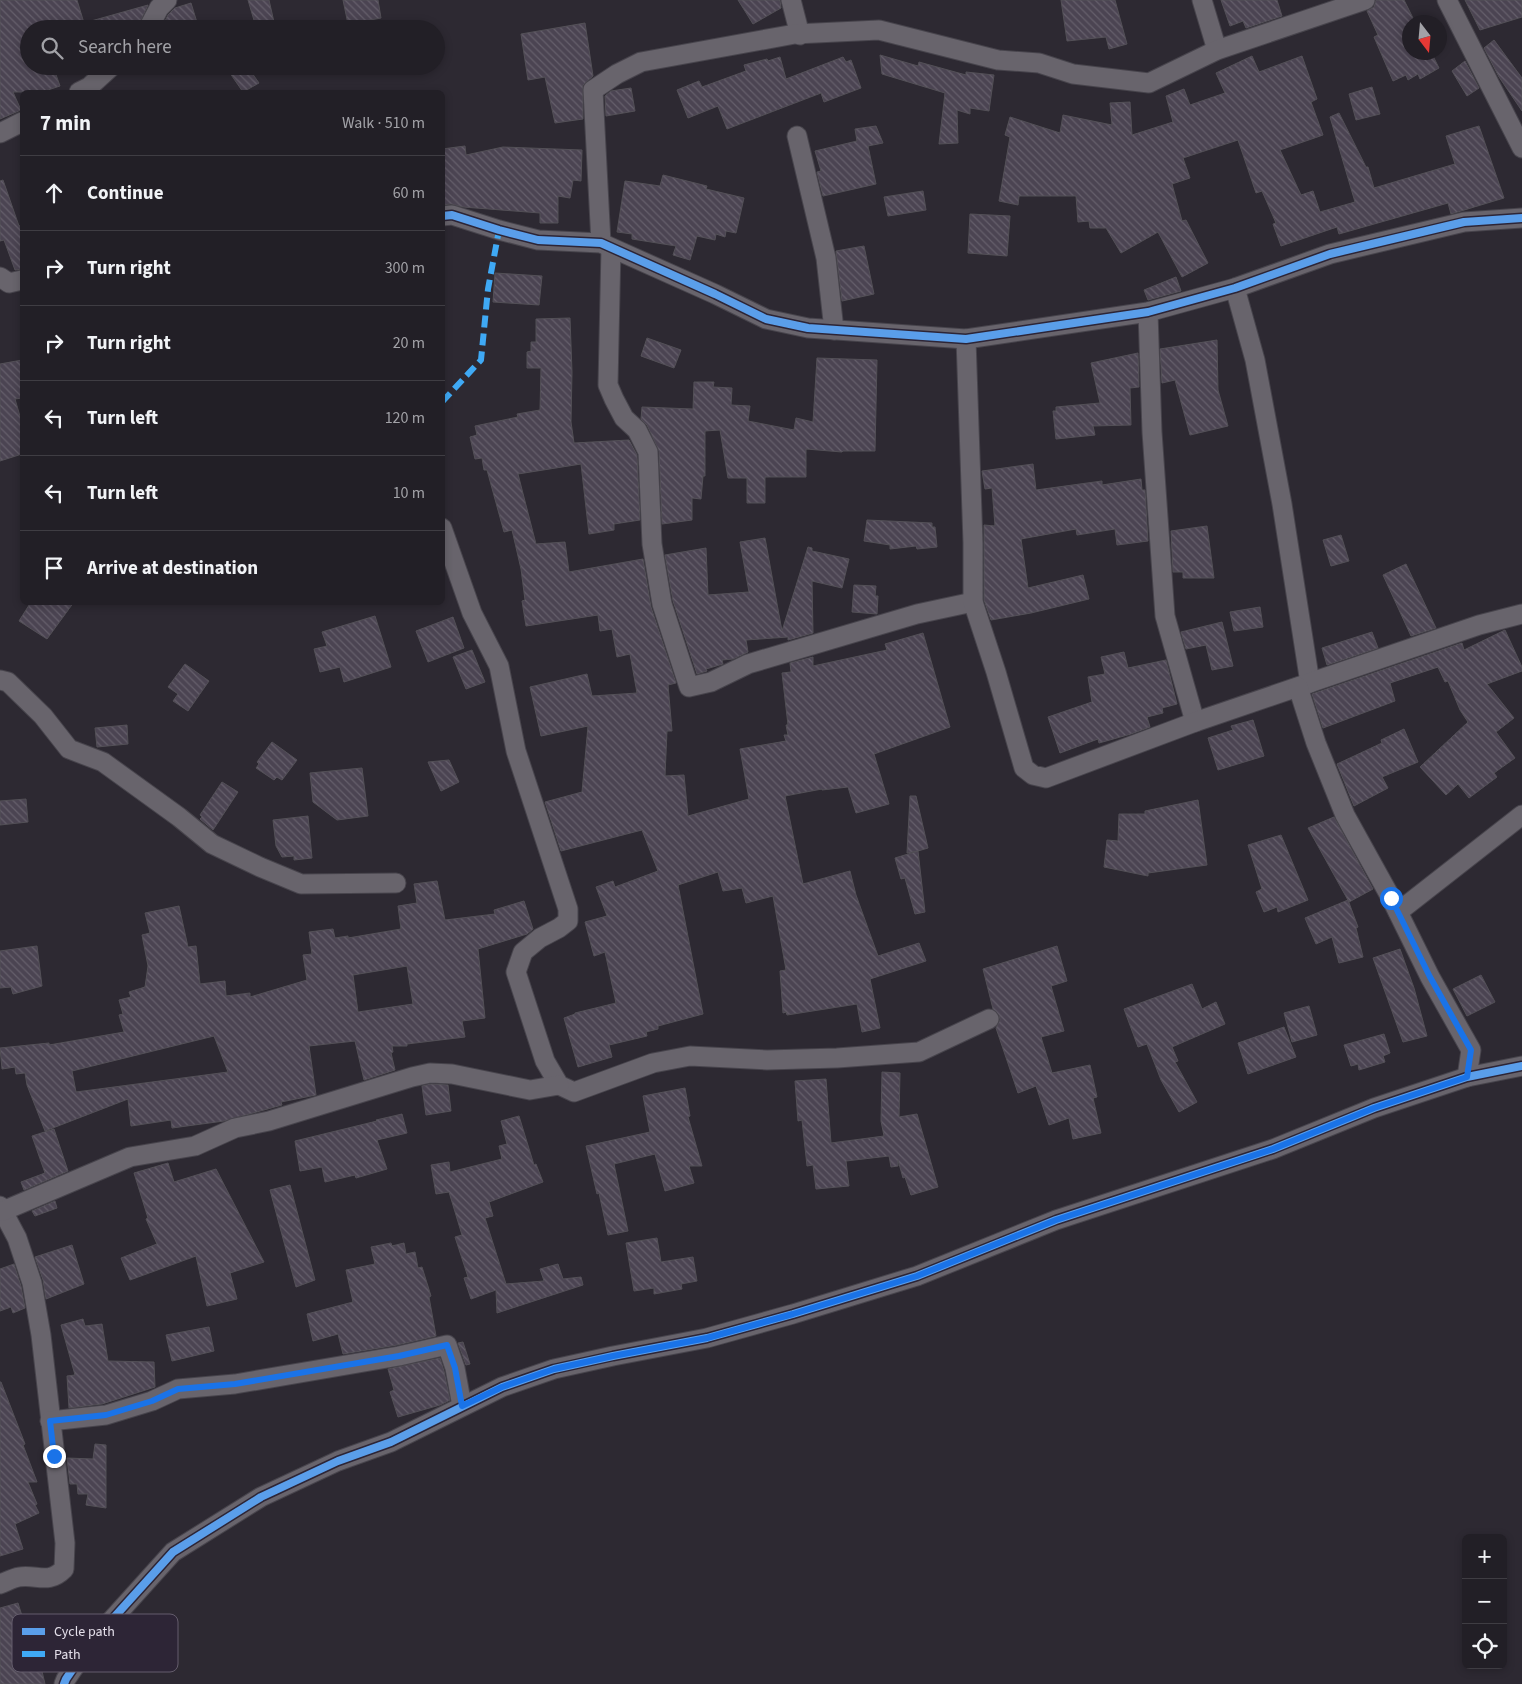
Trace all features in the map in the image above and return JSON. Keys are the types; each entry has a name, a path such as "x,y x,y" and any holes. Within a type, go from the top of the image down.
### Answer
{"street":[{"path":"153,20 159,8 167,0"},
{"path":"791,0 800,35"},
{"path":"1202,0 1216,50"},
{"path":"973,602 917,614 748,664 711,682 689,687 662,604 652,544 648,452 637,430 624,418 608,385 606,246 593,90 617,74 641,62 795,34 880,30 998,60 1039,63 1073,74 1149,84 1216,50 1365,0"},
{"path":"1447,0 1522,148"},
{"path":"83,90 102,75"},
{"path":"0,133 20,123"},
{"path":"797,136 826,258 834,330"},
{"path":"445,216 452,215 538,240 606,246 715,294 766,319 808,328 966,340 1148,312 1236,288 1330,254 1464,222 1522,218"},
{"path":"0,277 9,283 20,280"},
{"path":"1236,288 1255,360 1282,504 1304,685 1316,742 1346,815 1398,912 1430,977 1471,1050 1467,1077"},
{"path":"1148,312 1152,432 1165,616 1195,722"},
{"path":"966,340 973,542 973,602 1024,768 1033,775 1046,778 1195,722 1478,625 1522,614"},
{"path":"445,536 472,613 499,666 516,751 568,909 568,921 540,938 523,952 516,972 545,1060 558,1086"},
{"path":"0,680 8,682 43,716 69,749 103,762 179,817 212,844 260,868 301,884 396,883"},
{"path":"1398,912 1522,815"},
{"path":"0,1584 19,1577 47,1578 58,1575 64,1569 65,1543 41,1335 32,1282 17,1238 1,1209 130,1158 195,1146 234,1128 284,1116 430,1073 452,1074 530,1090 558,1086 574,1092 653,1063 690,1056 767,1060 838,1058 919,1052 989,1018"},
{"path":"117,1614 173,1552 261,1497 338,1461 391,1442 502,1387 554,1369 707,1338 917,1276 1056,1220 1273,1149 1374,1108 1467,1077 1522,1066"},
{"path":"50,1421 106,1415 152,1401 178,1389 235,1384 399,1356 447,1345 455,1368 462,1406"},
{"path":"64,1684 71,1672"}],"building":[{"path":"0,0 77,0 83,20 20,20 20,75 56,75 60,86 48,90 20,90 20,92 13,92 20,110 0,119"},
{"path":"248,0 269,0 274,20 254,20"},
{"path":"343,0 378,0 381,18 347,20"},
{"path":"738,0 780,0 781,8 753,24"},
{"path":"1061,0 1115,0 1127,44 1109,49 1106,37 1067,41"},
{"path":"1221,0 1277,0 1282,16 1246,28 1243,21 1230,26"},
{"path":"1376,0 1404,0 1412,15 1402,15 1402,60 1435,60 1439,68 1420,79 1418,74 1408,80 1406,75 1393,81 1374,37 1378,35 1367,11 1374,7"},
{"path":"1465,0 1522,0 1522,17 1480,30"},
{"path":"191,3 196,20 166,20 175,8"},
{"path":"148,5 141,20 95,20"},
{"path":"585,23 593,76 583,85 583,119 555,123 545,77 528,80 521,34"},
{"path":"1494,40 1522,78 1522,111 1499,77 1484,48"},
{"path":"880,55 918,66 919,62 966,75 966,72 994,75 989,111 970,108 970,114 957,110 958,143 939,144 945,93 882,74"},
{"path":"1252,56 1259,72 1302,56 1317,99 1311,102 1323,135 1280,150 1301,195 1313,191 1320,212 1355,202 1330,117 1339,113 1366,167 1368,167 1374,188 1455,164 1446,136 1479,126 1504,198 1451,214 1448,203 1339,234 1337,227 1281,246 1273,224 1276,223 1262,191 1256,193 1238,140 1183,158 1190,178 1172,184 1182,221 1186,220 1208,263 1182,277 1158,232 1121,253 1106,228 1090,228 1089,221 1078,222 1076,196 1019,196 1018,205 999,201 1010,137 1005,135 1010,117 1060,133 1063,115 1112,125 1110,103 1130,102 1132,135 1173,122 1166,96 1184,89 1190,105 1225,93 1216,73"},
{"path":"780,57 786,79 843,57 846,62 851,60 861,88 824,102 821,93 727,129 718,106 688,118 677,90 699,81 702,87 746,71 744,65"},
{"path":"1465,61 1479,88 1467,96 1452,71"},
{"path":"231,75 253,75 259,83 247,90 242,90"},
{"path":"1372,87 1380,114 1356,120 1349,94"},
{"path":"631,88 635,111 606,116 605,96 611,91"},
{"path":"876,126 883,143 868,146 876,184 823,196 817,172 821,171 815,151 857,141 855,129"},
{"path":"465,146 466,155 503,147 582,150 581,181 573,180 570,198 558,196 558,223 540,223 540,213 445,205 445,149"},
{"path":"663,175 707,186 706,189 744,198 736,233 726,231 725,237 716,234 715,240 697,236 690,260 673,255 676,246 632,239 632,234 617,232 625,181 660,186"},
{"path":"3,180 20,226 20,269 15,270 4,240 0,241 0,181"},
{"path":"923,191 926,210 888,216 884,197"},
{"path":"970,214 1010,216 1007,256 968,253"},
{"path":"864,246 874,294 842,301 836,251"},
{"path":"495,273 542,276 539,305 493,302"},
{"path":"1176,277 1181,291 1148,300 1144,290"},
{"path":"570,318 571,422 574,443 629,440 637,455 640,520 614,524 614,530 589,534 581,464 518,474 536,544 565,542 569,572 643,559 651,607 676,683 668,685 672,731 667,731 665,776 684,775 688,816 749,799 740,749 786,741 784,735 788,735 786,725 788,725 782,673 791,672 790,663 813,657 813,666 887,650 885,644 923,633 950,727 874,754 889,804 856,813 848,787 822,789 785,796 803,884 850,871 856,895 878,956 919,943 926,961 870,979 880,1028 862,1032 857,1004 787,1015 786,1012 783,1013 780,971 786,970 773,896 746,903 742,888 723,891 718,872 678,885 703,1014 658,1026 658,1029 646,1032 647,1036 609,1045 612,1057 578,1067 564,1018 575,1013 616,1003 605,952 594,956 585,922 607,916 596,887 613,881 615,887 658,871 642,830 561,851 545,802 582,792 588,726 541,736 530,687 587,674 592,696 637,693 630,654 617,657 612,629 600,631 598,615 526,626 522,601 525,600 521,569 512,530 504,532 487,470 484,470 482,458 475,459 470,437 477,435 475,426 518,417 517,414 540,410 541,368 527,368 527,352 531,351 531,342 536,342 536,319"},
{"path":"647,338 681,350 674,368 641,356"},
{"path":"1217,340 1218,390 1228,426 1190,435 1175,380 1162,383 1160,349"},
{"path":"1138,353 1139,387 1130,388 1131,425 1093,426 1095,435 1056,439 1053,411 1056,411 1056,407 1100,403 1091,363"},
{"path":"817,358 877,360 875,451 842,452 806,449 806,477 765,477 765,503 747,503 747,478 728,478 720,430 705,431 705,476 703,476 701,499 692,498 692,520 662,524 659,451 647,425 641,419 642,407 693,409 694,382 714,382 713,387 732,388 731,405 750,406 748,421 794,430 796,418 813,422"},
{"path":"20,360 20,398 15,399 20,416 20,455 0,461 0,364"},
{"path":"1033,464 1036,490 1102,481 1102,485 1141,479 1142,490 1145,490 1148,541 1117,545 1115,529 1077,535 1076,529 1021,539 1028,588 1083,575 1089,599 1031,613 991,620 984,600 984,525 995,526 992,488 985,489 982,471"},
{"path":"867,520 932,523 932,527 935,527 937,547 917,549 916,546 890,549 890,545 864,541"},
{"path":"1207,526 1214,578 1183,578 1183,572 1173,572 1171,531"},
{"path":"1341,535 1349,561 1331,566 1323,540"},
{"path":"765,538 782,631 808,547 812,548 812,551 849,559 842,588 812,581 813,633 788,640 788,637 746,640 748,652 733,659 722,660 723,664 697,674 673,601 665,555 706,548 708,595 749,592 740,542"},
{"path":"1406,564 1436,628 1411,636 1383,575"},
{"path":"854,585 876,586 875,596 878,596 877,614 852,612"},
{"path":"29,605 72,605 47,639 19,621"},
{"path":"1260,607 1263,627 1234,631 1230,612"},
{"path":"375,616 391,667 344,682 340,667 320,672 314,649 327,646 322,632"},
{"path":"453,617 464,648 428,662 416,631"},
{"path":"1222,622 1233,666 1212,670 1206,645 1186,649 1181,632"},
{"path":"1505,630 1522,667 1522,671 1487,684 1514,718 1496,732 1515,758 1494,773 1497,777 1469,798 1458,784 1446,795 1420,767 1468,722 1460,710 1448,681 1445,682 1438,667 1390,683 1395,701 1323,728 1312,694 1462,643 1464,650"},
{"path":"1372,632 1378,648 1327,665 1322,648"},
{"path":"472,650 485,682 466,689 453,657"},
{"path":"1124,652 1128,668 1166,660 1177,704 1162,708 1163,713 1147,717 1150,727 1099,743 1098,739 1060,753 1048,717 1092,702 1088,677 1105,674 1101,657"},
{"path":"185,664 209,681 188,711 173,701 178,694 168,687"},
{"path":"1253,720 1264,756 1218,770 1208,738 1233,730 1231,726"},
{"path":"127,725 128,744 97,747 95,728"},
{"path":"1404,729 1418,762 1382,777 1388,788 1354,806 1337,764 1382,743 1381,740"},
{"path":"272,742 297,760 282,780 277,777 274,780 256,768 259,764 257,762"},
{"path":"449,760 459,782 441,791 428,762"},
{"path":"362,768 368,816 337,820 313,802 310,773"},
{"path":"222,782 238,792 213,830 200,819 202,817 200,815"},
{"path":"910,796 916,796 928,848 907,853"},
{"path":"26,799 28,822 0,825 0,801"},
{"path":"1198,800 1207,865 1148,873 1148,876 1104,867 1107,840 1118,841 1119,814 1145,814 1145,811"},
{"path":"308,816 312,858 294,860 294,856 282,857 276,846 273,820"},
{"path":"1334,817 1373,889 1349,902 1308,828"},
{"path":"1281,835 1308,900 1278,912 1277,907 1264,912 1256,892 1262,889 1248,845"},
{"path":"918,851 925,912 915,914 905,878 901,879 895,858"},
{"path":"437,881 445,920 495,914 494,910 524,901 533,929 527,934 478,949 485,1018 462,1021 465,1037 407,1044 407,1046 392,1046 393,1052 391,1053 395,1070 364,1080 355,1041 309,1046 316,1095 281,1102 282,1105 224,1121 172,1128 171,1120 131,1126 128,1099 45,1131 27,1085 25,1073 16,1074 15,1067 2,1069 0,1048 49,1043 49,1045 124,1032 119,1015 123,1014 119,1000 131,997 129,992 145,987 148,966 142,935 150,933 145,913 179,906 188,947 196,946 200,984 225,981 226,996 250,993 250,997 307,980 303,955 312,954 309,932 333,929 335,938 348,936 348,938 401,929 398,906 417,903 414,884","holes":["407,966 413,1004 358,1012 353,975","214,1036 228,1072 76,1092 72,1071"]},
{"path":"1348,900 1358,927 1356,928 1363,957 1339,963 1332,937 1316,944 1305,918"},
{"path":"37,946 42,986 13,994 11,987 0,988 0,951"},
{"path":"1057,946 1067,981 1051,986 1064,1031 1041,1037 1052,1073 1090,1065 1097,1097 1093,1098 1101,1133 1073,1139 1069,1118 1049,1125 1036,1086 1018,1093 996,1028 1000,1020 999,1015 993,1009 983,969"},
{"path":"1400,949 1414,988 1427,1036 1403,1042 1373,958"},
{"path":"1481,975 1495,1002 1467,1016 1453,989"},
{"path":"1192,984 1202,1009 1216,1002 1225,1024 1172,1047 1178,1061 1175,1062 1197,1102 1179,1112 1161,1080 1147,1044 1138,1047 1124,1009"},
{"path":"1309,1006 1317,1035 1292,1042 1284,1013"},
{"path":"1284,1027 1296,1057 1248,1074 1238,1043"},
{"path":"1384,1034 1390,1053 1383,1056 1385,1062 1359,1070 1358,1064 1351,1066 1344,1045"},
{"path":"882,1072 900,1073 899,1117 917,1114 938,1187 911,1195 905,1177 903,1178 898,1160 898,1166 891,1167 889,1156 846,1161 849,1186 816,1189 813,1165 807,1166 802,1120 798,1121 795,1081 826,1079 831,1143 884,1136 881,1121"},
{"path":"431,1084 448,1085 451,1111 426,1115 422,1086"},
{"path":"685,1088 690,1116 688,1117 702,1166 689,1166 694,1183 665,1191 655,1154 614,1164 628,1231 608,1235 586,1146 650,1132 643,1096"},
{"path":"402,1114 407,1133 377,1140 387,1169 356,1178 355,1175 325,1182 322,1167 300,1171 295,1141"},
{"path":"519,1116 534,1165 536,1164 543,1182 489,1202 493,1216 485,1218 506,1284 544,1281 540,1269 558,1264 563,1279 581,1277 583,1285 497,1313 496,1290 471,1299 464,1278 468,1277 455,1237 462,1235 449,1192 436,1194 431,1165 449,1162 450,1172 502,1159 499,1146 507,1144 501,1121"},
{"path":"54,1129 68,1171 24,1190 21,1182 45,1173 32,1136"},
{"path":"168,1163 174,1182 216,1169 264,1262 230,1273 237,1299 207,1306 196,1256 130,1280 121,1258 157,1244 146,1219 148,1218 134,1173"},
{"path":"290,1185 315,1280 296,1287 270,1190"},
{"path":"55,1201 57,1208 35,1216 32,1211"},
{"path":"657,1238 661,1262 693,1257 697,1281 681,1284 682,1289 654,1294 654,1288 634,1291 626,1243"},
{"path":"391,1243 392,1246 404,1243 406,1254 415,1252 418,1268 422,1267 431,1296 429,1297 436,1336 343,1354 338,1334 313,1341 307,1314 353,1302 346,1270 375,1264 371,1247"},
{"path":"72,1245 84,1284 46,1299 43,1280 35,1257"},
{"path":"14,1264 25,1308 13,1313 11,1307 0,1311 0,1269"},
{"path":"83,1319 85,1326 102,1324 108,1361 154,1362 155,1387 102,1404 69,1408 67,1376 75,1375 61,1325"},
{"path":"209,1327 214,1351 172,1361 166,1335"},
{"path":"463,1342 470,1364 466,1365 458,1343"},
{"path":"440,1358 450,1400 440,1405 398,1417 390,1392 394,1390 388,1369"},
{"path":"0,1382 25,1444 23,1445 37,1482 28,1482 39,1513 15,1524 23,1549 0,1556"},
{"path":"95,1444 106,1445 106,1508 86,1505 88,1494 78,1494 77,1484 70,1484 67,1458 93,1459"},
{"path":"18,1603 21,1614 12,1614 12,1672 42,1672 45,1684 0,1684 0,1608"}],"marked path":[{"path":"445,399 481,360 488,289 499,230"}],"cycle path":[{"path":"445,216 452,215 538,240 601,243 766,319 808,328 966,339 1148,312 1235,288 1330,254 1464,222 1522,218"},
{"path":"117,1614 173,1552 261,1497 338,1461 391,1442 502,1387 554,1369 707,1338 917,1276 1056,1220 1273,1149 1374,1108 1467,1077 1522,1066"},
{"path":"64,1684 71,1672"}],"route":[{"path":"54,1456 50,1421 106,1415 152,1401 178,1389 235,1384 399,1356 447,1345 455,1368 462,1406 502,1387 554,1369 707,1338 917,1276 1056,1220 1273,1149 1374,1108 1467,1077 1471,1050 1430,977 1391,898"}]}
